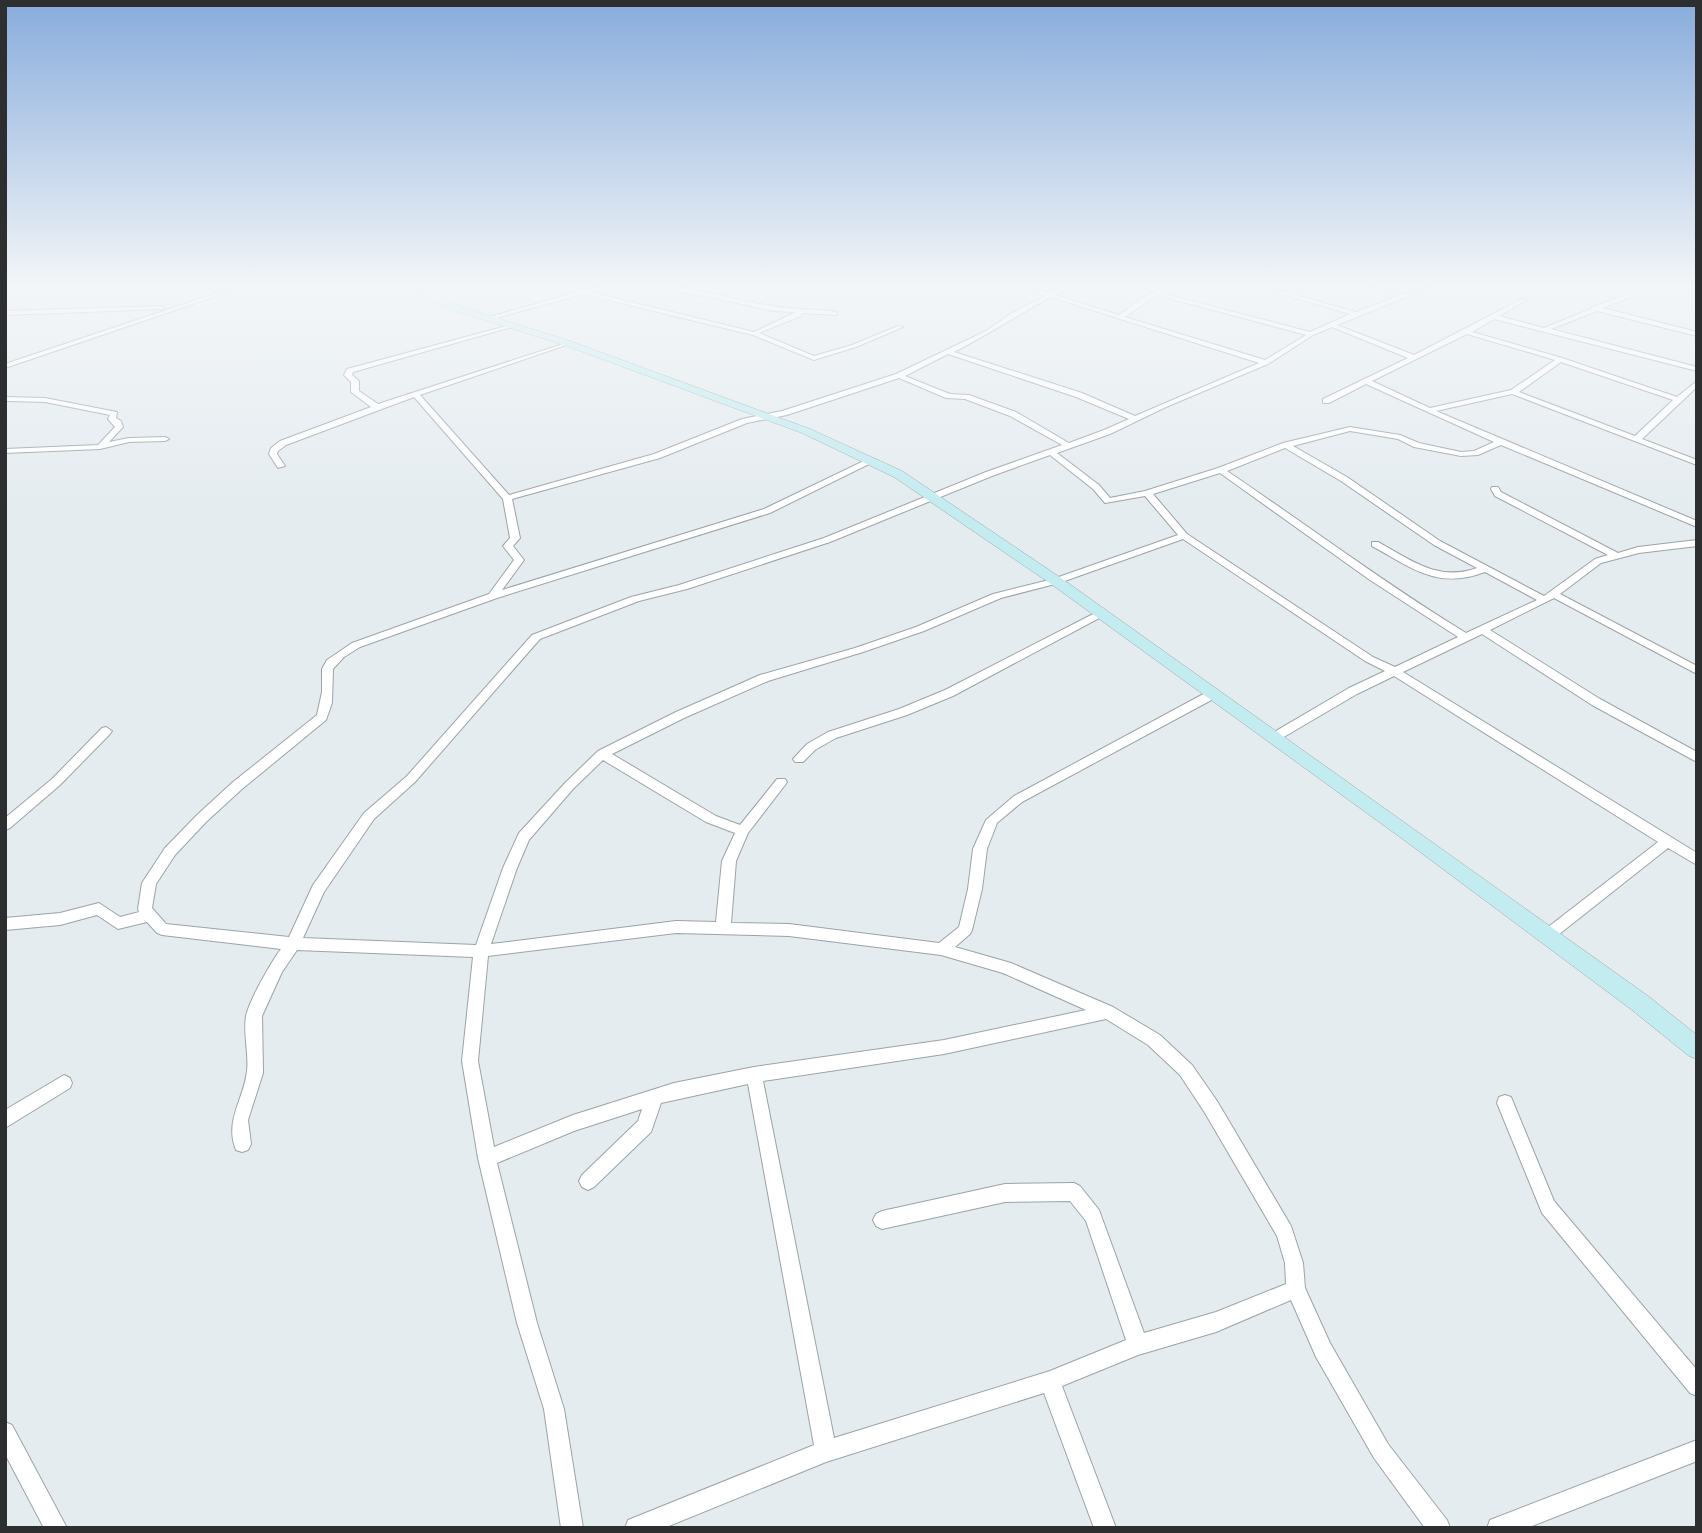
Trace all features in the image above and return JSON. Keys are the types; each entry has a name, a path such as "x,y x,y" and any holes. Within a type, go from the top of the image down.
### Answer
{"street":[{"path":"5,366 27,359"},
{"path":"377,407 355,392 355,382 348,375 350,371 395,359"},
{"path":"281,466 273,454 278,446 377,407 521,359"},
{"path":"609,359 873,460 933,497 1056,581 1548,935 1697,1049"},
{"path":"507,498 623,466 745,421 899,376 935,359"},
{"path":"967,359 1079,396 1134,418"},
{"path":"1252,359 1266,363"},
{"path":"242,1144 240,1120 256,1063 252,1029 254,1016 276,968 293,944 318,889 369,816 411,779 536,638 635,598 683,587 792,552 1107,432 1273,359"},
{"path":"1326,401 1409,359"},
{"path":"1429,410 1513,392 1560,359 1676,399"},
{"path":"1660,359 1696,368"},
{"path":"899,376 949,396 966,397 1013,414 1069,446"},
{"path":"1365,381 1697,524"},
{"path":"1636,440 1663,418 1676,399 1697,383"},
{"path":"1513,392 1697,463"},
{"path":"415,394 507,498 515,532 515,538 508,546 519,560 493,596"},
{"path":"6,400 45,400 114,414 112,419 119,427 100,447"},
{"path":"1051,452 1096,487 1108,500 1147,493 1221,470 1286,445 1350,429 1401,437 1417,445 1461,454 1475,453 1502,442"},
{"path":"5,451 100,447 129,440 165,439"},
{"path":"1286,445 1344,479 1437,543 1484,569 1549,597 1697,671"},
{"path":"873,460 767,512 493,596 356,645 329,661 326,669 327,706 322,717 215,805 175,844 144,893 143,910 151,924 162,929 293,944 481,951 676,928 789,930 941,949 1006,967 1108,1012 1154,1040 1186,1070 1211,1107 1286,1232 1294,1263 1296,1289 1323,1350 1381,1451 1439,1528"},
{"path":"1221,470 1389,590 1467,638"},
{"path":"1495,489 1499,494 1558,527 1615,555"},
{"path":"1147,493 1184,536 1369,659 1396,672 1697,860"},
{"path":"572,1528 554,1409 527,1323 487,1158 470,1060 481,951 510,868 524,837 569,786 603,754 680,715 764,678 859,650 920,629 998,596 1056,581 1184,536"},
{"path":"1273,738 1353,691 1484,631 1549,597 1598,561 1615,555 1697,543"},
{"path":"1375,544 1430,574 1465,576 1484,569"},
{"path":"799,759 811,747 832,735 904,712 949,693 1099,614"},
{"path":"1484,631 1596,702 1697,758"},
{"path":"941,949 965,930 975,889 980,849 992,820 1018,799 1213,694"},
{"path":"5,825 56,782 106,732"},
{"path":"603,754 711,819 743,831"},
{"path":"723,928 727,871 743,831 781,782"},
{"path":"1548,935 1667,842"},
{"path":"5,924 60,919 99,909 118,923 147,916"},
{"path":"487,1158 573,1123 655,1096 754,1075 944,1047 1108,1012"},
{"path":"754,1075 826,1451"},
{"path":"5,1120 64,1083"},
{"path":"588,1181 645,1126 655,1096"},
{"path":"1505,1103 1548,1207 1697,1386"},
{"path":"882,1220 1005,1193 1074,1192 1093,1216 1139,1345"},
{"path":"636,1528 826,1451 1049,1381 1139,1345 1216,1322 1296,1289"},
{"path":"1049,1381 1105,1528"},
{"path":"5,1432 56,1528"},
{"path":"1498,1528 1697,1450"}]}
